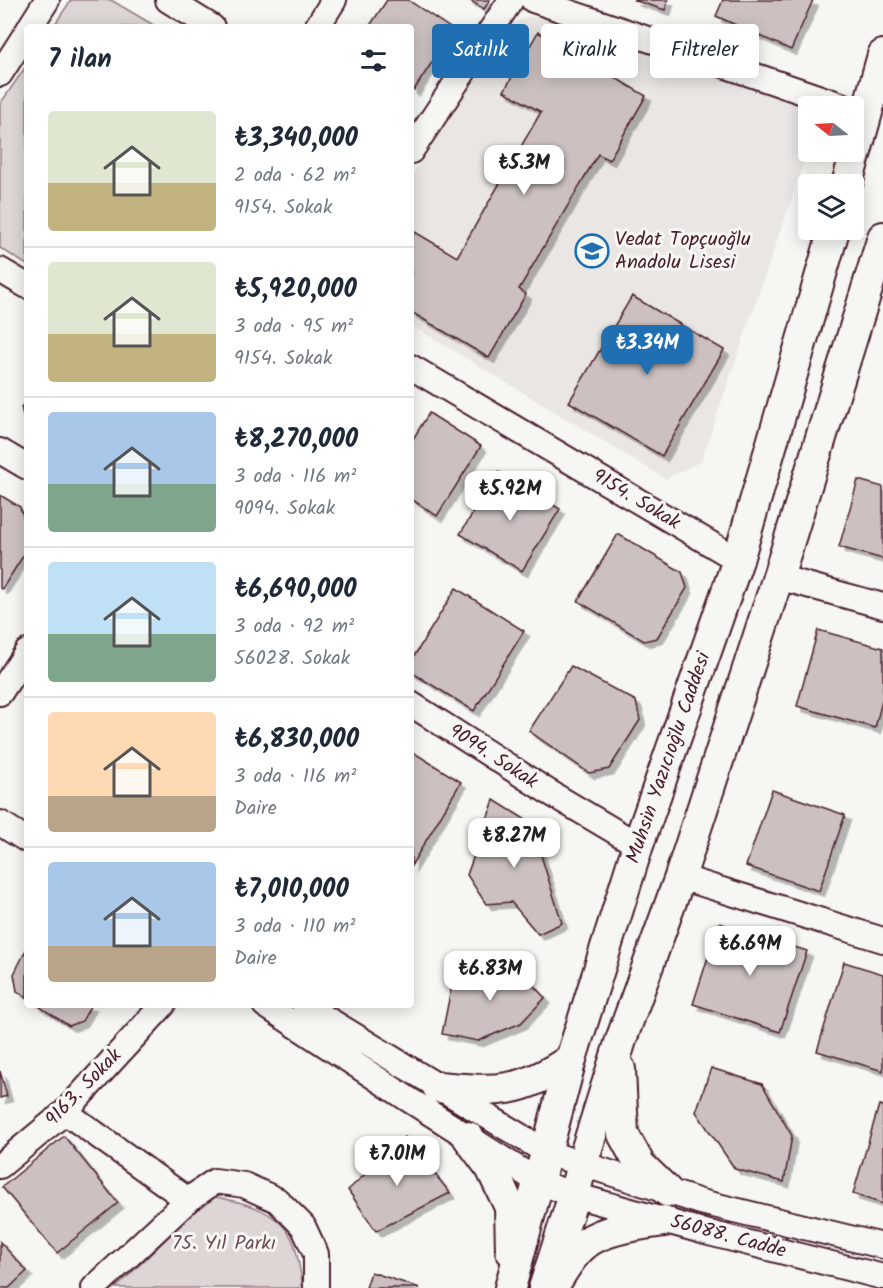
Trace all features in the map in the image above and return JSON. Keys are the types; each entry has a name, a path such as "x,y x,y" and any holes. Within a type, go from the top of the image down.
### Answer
{"main road":[{"path":"862,96 883,55"},
{"path":"544,1288 621,1040 680,877 778,577 883,237"},
{"name":"Muhsin Yazıcıoğlu Caddesi","path":"511,1287 571,1059 638,845 738,560 831,240"},
{"path":"621,1040 620,1090 623,1134 640,1165 667,1191"},
{"path":"438,1087 486,1091 512,1088 550,1073 571,1059"},
{"path":"468,1137 491,1168 510,1207 511,1287"},
{"path":"552,1288 572,1258 592,1239 628,1227 664,1221"}],"street":[{"path":"32,24 47,0"},
{"path":"320,24 334,0"},
{"path":"414,147 511,0"},
{"path":"533,0 814,96"},
{"path":"178,3 208,24"},
{"path":"0,74 24,37"},
{"path":"0,270 24,284"},
{"name":"9154. Sokak","path":"414,369 738,560"},
{"path":"0,451 24,465"},
{"path":"778,577 883,606"},
{"path":"0,693 24,657"},
{"name":"9094. Sokak","path":"414,707 638,845"},
{"path":"0,823 24,838"},
{"path":"680,877 883,940"},
{"name":"9163. Sokak","path":"0,1166 65,1112 160,1008"},
{"name":"56088. Cadde","path":"269,1008 408,1100 539,1182 574,1196 664,1221 883,1277"},
{"name":"56088. Cadde","path":"309,1008 548,1153 701,1202 883,1246"},
{"path":"65,1112 188,1200"},
{"path":"94,1288 188,1200 215,1182 244,1185 277,1200 303,1226 316,1254 316,1288"}],"shaded area":[{"name":"Vedat Topçuoğlu Anadolu Lisesi","path":"529,16 563,24 541,24 541,78 638,78 638,50 650,54 650,78 719,78 798,106 798,162 804,162 800,174 798,174 798,180 701,461 666,479 414,327 414,172 474,78 529,78 529,24 513,24"}],"green space":[{"path":"71,0 111,0 152,24 55,24"},
{"path":"24,69 24,263 0,248 0,104"},
{"name":"75. Yıl Parkı","path":"210,1196 257,1208 277,1220 292,1239 302,1281 300,1288 116,1288"}],"building":[{"path":"387,0 408,0 444,24 432,24 432,62 414,90 414,24 371,24"},
{"path":"469,0 490,0 484,9"},
{"path":"633,0 668,0 665,10"},
{"path":"723,0 813,0 791,50 759,35 759,24 734,24 716,16"},
{"path":"538,32 541,34 541,78 616,78 646,96 609,160 598,154 519,289 526,294 489,358 414,314 414,234 457,257 541,112 504,91 511,78 529,78 529,48"},
{"path":"632,296 724,350 662,456 569,402"},
{"path":"24,404 24,420 21,407"},
{"path":"429,413 481,446 437,516 414,501 414,437"},
{"path":"498,472 560,509 522,571 460,534"},
{"path":"858,480 883,487 883,559 839,547"},
{"path":"0,495 20,507 24,519 24,555 2,589 0,588"},
{"path":"618,534 682,572 687,588 657,638 644,641 578,601"},
{"path":"456,588 524,631 474,711 414,674 414,656"},
{"path":"818,630 883,648 883,697 875,728 797,706"},
{"path":"571,666 636,701 640,720 609,769 589,773 529,731"},
{"path":"414,753 461,782 414,861"},
{"path":"772,790 845,815 819,891 746,866"},
{"path":"494,800 531,823 562,923 538,934 511,902 486,904 467,875"},
{"path":"719,923 807,951 780,1032 693,1004"},
{"path":"24,954 24,996 17,991 14,974"},
{"path":"508,958 545,998 521,1023 478,1041 442,1034 454,974 478,975"},
{"path":"844,962 883,974 883,1071 817,1051"},
{"path":"42,1008 89,1008 82,1021 69,1026"},
{"path":"711,1068 762,1084 792,1136 784,1182 735,1169 696,1112"},
{"path":"0,1071 7,1096 0,1098"},
{"path":"879,1105 883,1106 883,1204 853,1194"},
{"path":"64,1136 118,1203 57,1253 2,1187"},
{"path":"405,1137 450,1193 376,1231 348,1190"},
{"path":"0,1242 27,1271 9,1288 0,1288"},
{"path":"371,1272 420,1288 366,1288"}],"place":[{"name":"Vedat Topçuoğlu Anadolu Lisesi","path":"592,251"}]}
